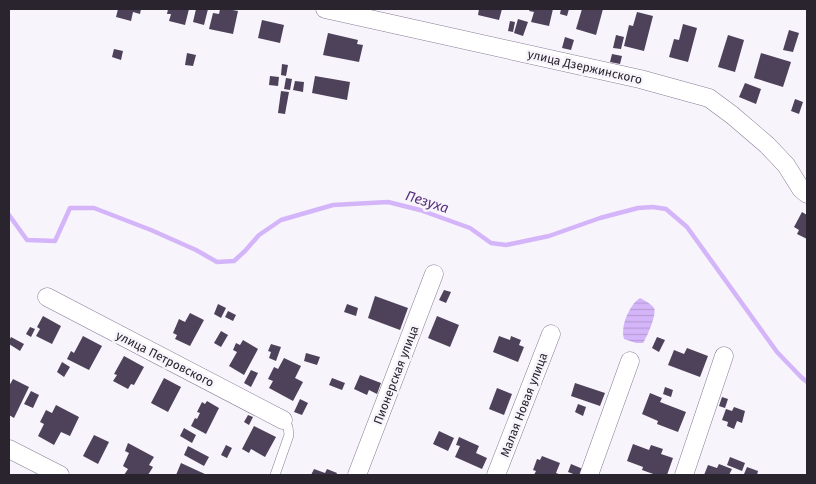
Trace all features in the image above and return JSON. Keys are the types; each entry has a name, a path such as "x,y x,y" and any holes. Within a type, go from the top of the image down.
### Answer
{"street":[{"name":"улица Дзержинского","path":"325,9 388,16 640,79 708,98 732,115 767,145 786,165 801,189 807,194"},
{"name":"Пионерская улица","path":"357,475 434,274"},
{"name":"улица Петровского","path":"47,297 283,420"},
{"name":"Малая Новая улица","path":"496,475 551,334"},
{"path":"684,475 724,356"},
{"path":"589,475 630,361"},
{"path":"9,449 60,475"}],"lane":[{"path":"274,475 289,435 288,427 283,420"}],"shaded area":[{"path":"640,298 651,305 655,311 645,340 643,343 636,343 624,339 623,329 629,311"}],"building":[{"path":"118,9 141,9 140,14 133,12 131,21 116,17"},
{"path":"168,9 189,9 185,25 169,21 171,14 167,14"},
{"path":"196,9 208,9 204,25 193,22"},
{"path":"220,9 238,11 233,34 209,29 213,13 219,14"},
{"path":"479,9 502,9 499,20 478,15"},
{"path":"530,9 553,9 549,26 531,22 534,12 529,11"},
{"path":"561,9 569,9 567,16 560,14"},
{"path":"582,9 603,9 596,35 576,29"},
{"path":"637,12 653,16 644,51 624,46 629,25 633,26"},
{"path":"518,19 528,22 523,36 514,33"},
{"path":"262,20 284,25 280,43 258,38"},
{"path":"510,21 515,22 513,32 508,31"},
{"path":"683,24 697,28 688,62 669,57 674,39 679,40"},
{"path":"789,30 799,33 793,52 783,50"},
{"path":"328,33 358,40 357,44 363,45 359,62 323,55"},
{"path":"616,35 624,37 621,49 613,48"},
{"path":"728,35 744,40 735,72 718,67"},
{"path":"565,37 574,40 571,50 562,48"},
{"path":"114,49 123,51 121,60 112,57"},
{"path":"187,53 196,55 193,66 185,65"},
{"path":"761,53 791,62 783,87 754,78"},
{"path":"612,54 622,56 620,64 610,62"},
{"path":"282,64 288,65 286,76 281,75"},
{"path":"270,76 279,77 278,86 269,85"},
{"path":"315,76 350,82 347,100 312,93"},
{"path":"286,78 292,79 290,90 284,89"},
{"path":"295,81 304,82 303,92 293,90"},
{"path":"745,83 761,89 756,104 739,97"},
{"path":"281,91 289,92 285,114 278,113"},
{"path":"795,99 803,102 799,114 791,111"},
{"path":"802,212 807,215 807,239 797,234 799,230 794,227"},
{"path":"444,290 451,292 446,303 439,300"},
{"path":"375,296 408,308 400,330 368,318"},
{"path":"218,304 226,308 221,318 214,314"},
{"path":"347,304 358,308 356,316 344,312"},
{"path":"228,311 236,315 233,321 225,317"},
{"path":"190,313 204,320 190,346 175,339 177,335 173,333 179,319 185,322"},
{"path":"43,316 61,326 52,344 36,336 40,329 37,327"},
{"path":"437,316 459,325 450,347 428,338"},
{"path":"30,327 35,329 31,337 26,334"},
{"path":"221,331 228,335 221,347 214,343"},
{"path":"83,336 102,346 89,370 67,359 71,351 74,353"},
{"path":"499,336 510,340 511,336 521,340 519,345 524,347 518,362 493,352"},
{"path":"11,337 24,344 20,351 9,344"},
{"path":"657,337 665,340 659,352 652,348"},
{"path":"243,340 258,349 244,375 229,366 237,352 233,350 236,343 240,345"},
{"path":"271,344 281,347 276,361 269,358 271,352 268,351"},
{"path":"687,348 708,356 700,377 668,365 674,350 684,354"},
{"path":"306,353 320,357 317,365 304,361"},
{"path":"124,356 144,367 134,385 131,384 128,389 113,381 117,375 114,374"},
{"path":"284,358 301,366 295,378 303,382 293,401 269,388 273,381 268,379 274,367 278,369"},
{"path":"62,362 70,367 64,377 57,372"},
{"path":"251,370 258,373 251,387 244,383"},
{"path":"360,375 381,383 377,394 369,390 367,395 354,389"},
{"path":"164,378 181,387 168,412 151,403"},
{"path":"332,378 345,383 342,390 329,385"},
{"path":"13,379 29,387 14,418 9,415 9,386"},
{"path":"575,383 605,393 600,406 571,396"},
{"path":"665,387 673,390 671,397 663,394"},
{"path":"497,388 512,394 504,415 489,409"},
{"path":"31,391 39,395 33,408 24,404"},
{"path":"650,393 662,398 660,402 686,412 678,432 657,424 658,421 642,414"},
{"path":"722,397 728,399 725,408 719,406"},
{"path":"300,399 308,403 302,415 294,412"},
{"path":"207,401 219,408 206,434 191,426 200,413 197,412 202,402 205,404"},
{"path":"578,404 586,407 583,416 575,412"},
{"path":"56,405 79,417 70,436 61,432 54,445 38,436 44,424 40,422 46,410 52,413"},
{"path":"734,407 745,411 742,423 737,421 734,429 727,426 728,422 722,420 726,409 732,411"},
{"path":"248,415 253,417 249,425 244,422"},
{"path":"254,426 276,437 265,457 251,449 249,453 242,449"},
{"path":"184,428 196,435 192,443 180,436"},
{"path":"439,431 454,438 448,451 433,444"},
{"path":"94,435 109,442 98,464 83,456"},
{"path":"459,437 479,446 476,453 487,458 482,469 455,457 460,446 456,445"},
{"path":"128,443 154,457 149,465 153,467 148,475 124,475 128,469 123,466 129,453 125,451"},
{"path":"633,444 649,450 651,445 663,449 661,454 673,458 667,475 656,475 642,470 643,467 627,461"},
{"path":"226,445 232,448 227,458 221,455"},
{"path":"188,446 209,457 204,466 184,455"},
{"path":"542,456 560,463 556,473 561,475 534,475 536,471 533,470 537,459 540,460"},
{"path":"730,457 745,463 742,471 727,465"},
{"path":"181,463 207,475 176,475"},
{"path":"571,464 583,469 581,475 568,472"},
{"path":"719,464 732,469 729,475 704,475 708,465 717,468"},
{"path":"747,467 758,471 757,475 744,474"},
{"path":"314,469 325,473 327,469 337,473 336,475 311,475"}],"waterway":[{"name":"Пезуха","path":"9,215 27,240 55,241 70,208 94,208 151,230 196,250 217,262 234,261 259,235 281,220 333,205 388,202 420,210 470,228 491,243 506,245 549,236 600,218 638,208 653,207 666,209 687,227 777,352 807,382"}]}
